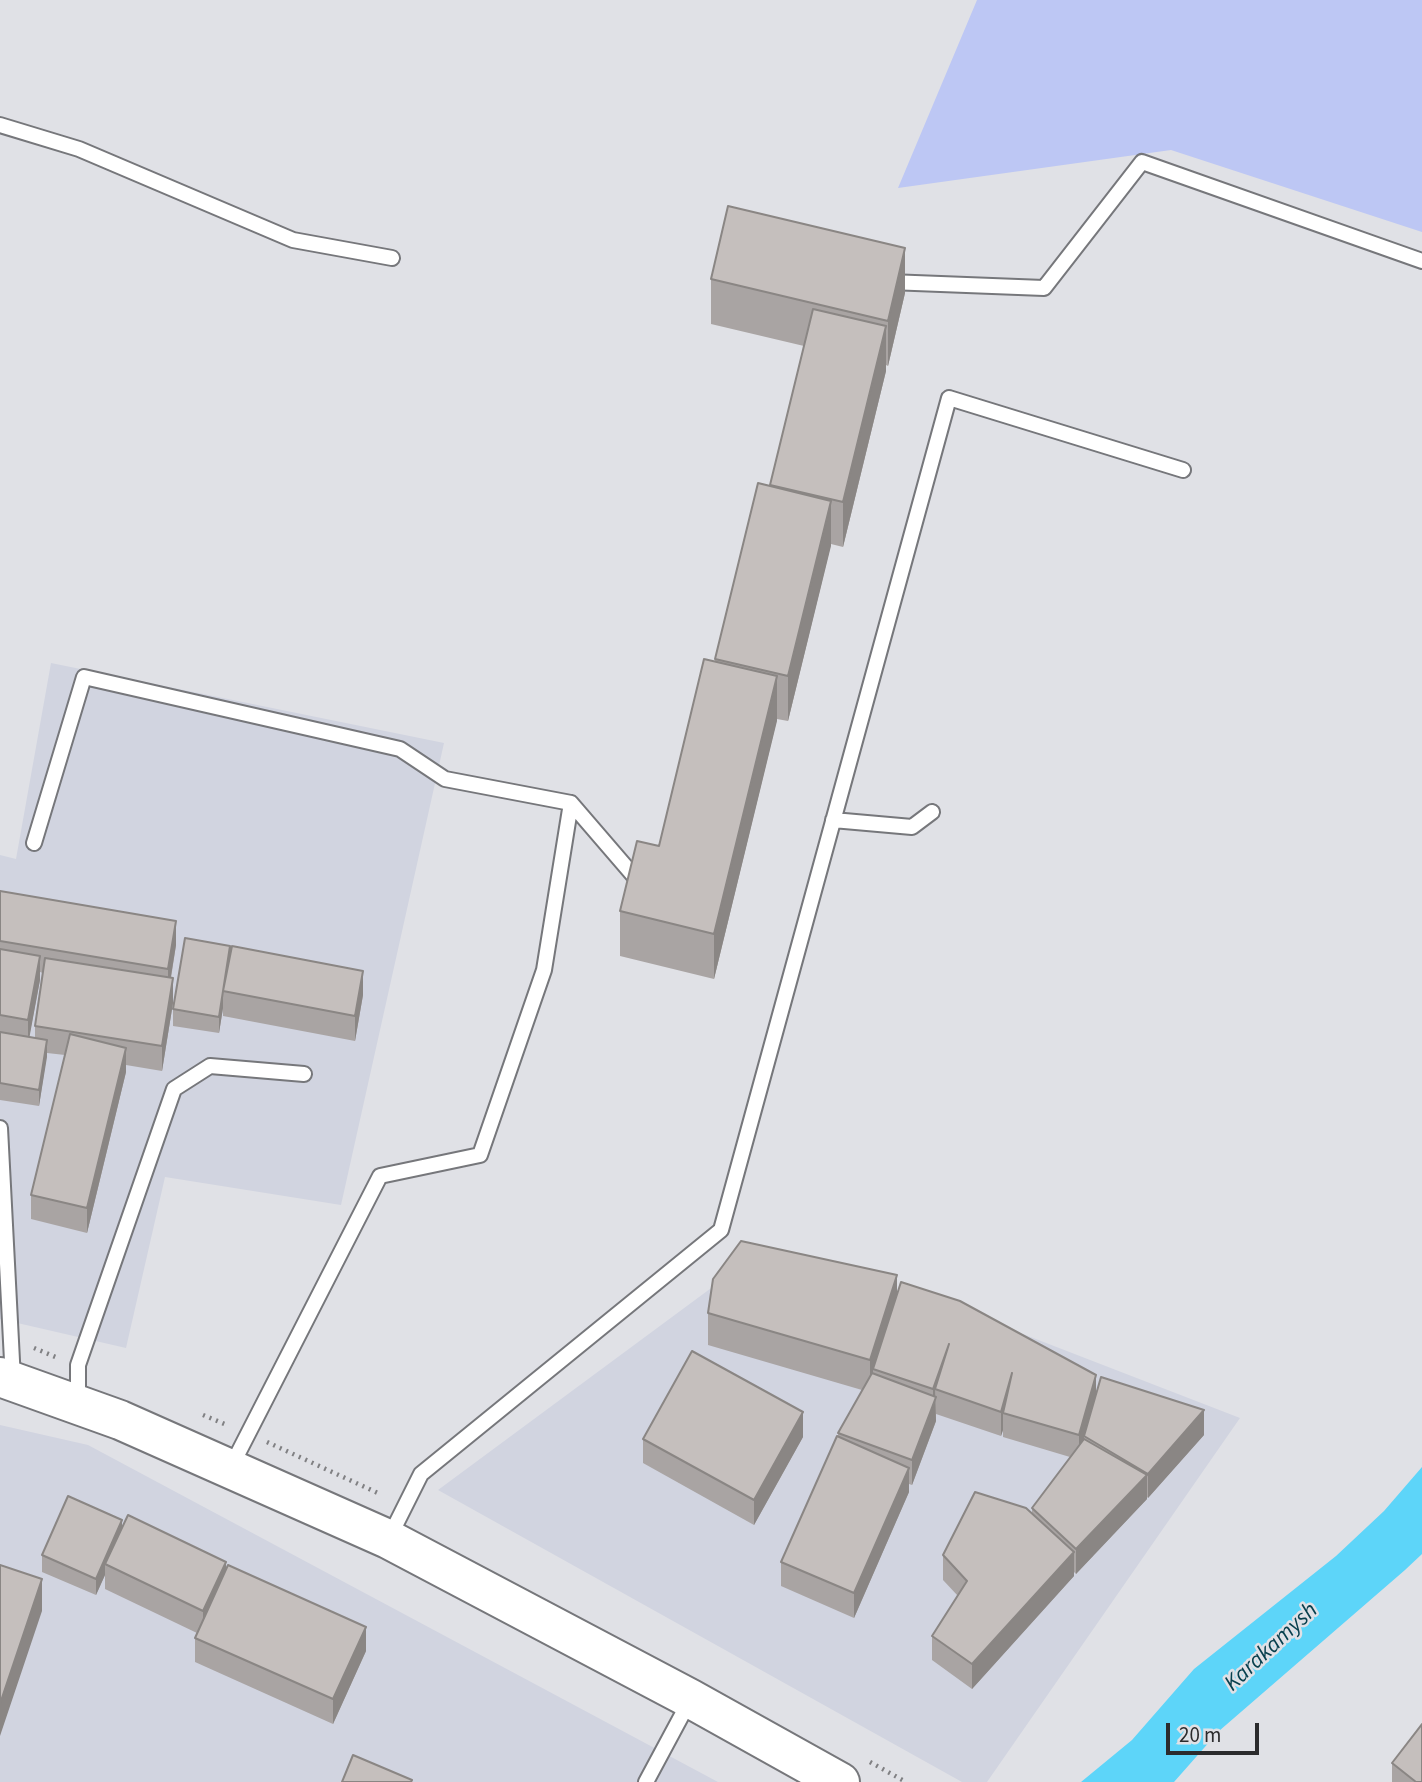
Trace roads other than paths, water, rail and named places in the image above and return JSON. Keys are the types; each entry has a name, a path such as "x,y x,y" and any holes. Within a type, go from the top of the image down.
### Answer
{"main road":[{"path":"7,1379 78,1404 388,1539 691,1699 840,1782"}],"lane":[{"path":"0,125 79,149 293,240 392,258"},
{"path":"869,281 1044,288 1142,162 1422,261"},
{"path":"388,1539 421,1474 721,1230 949,398 1183,470"},
{"path":"34,843 84,677 400,749 445,779 571,803 633,875"},
{"path":"230,1468 380,1175 480,1155 544,970 571,803"},
{"path":"833,820 912,827 932,812"},
{"path":"78,1404 78,1365 174,1089 210,1066 304,1074"},
{"path":"0,1128 7,1379"},
{"path":"646,1782 691,1699"}],"water":[{"name":"Karakamysh","path":"1422,1467 1422,1554 1405,1570 1219,1731 1174,1782 1081,1782 1132,1740 1194,1669 1336,1556 1384,1511"}]}
